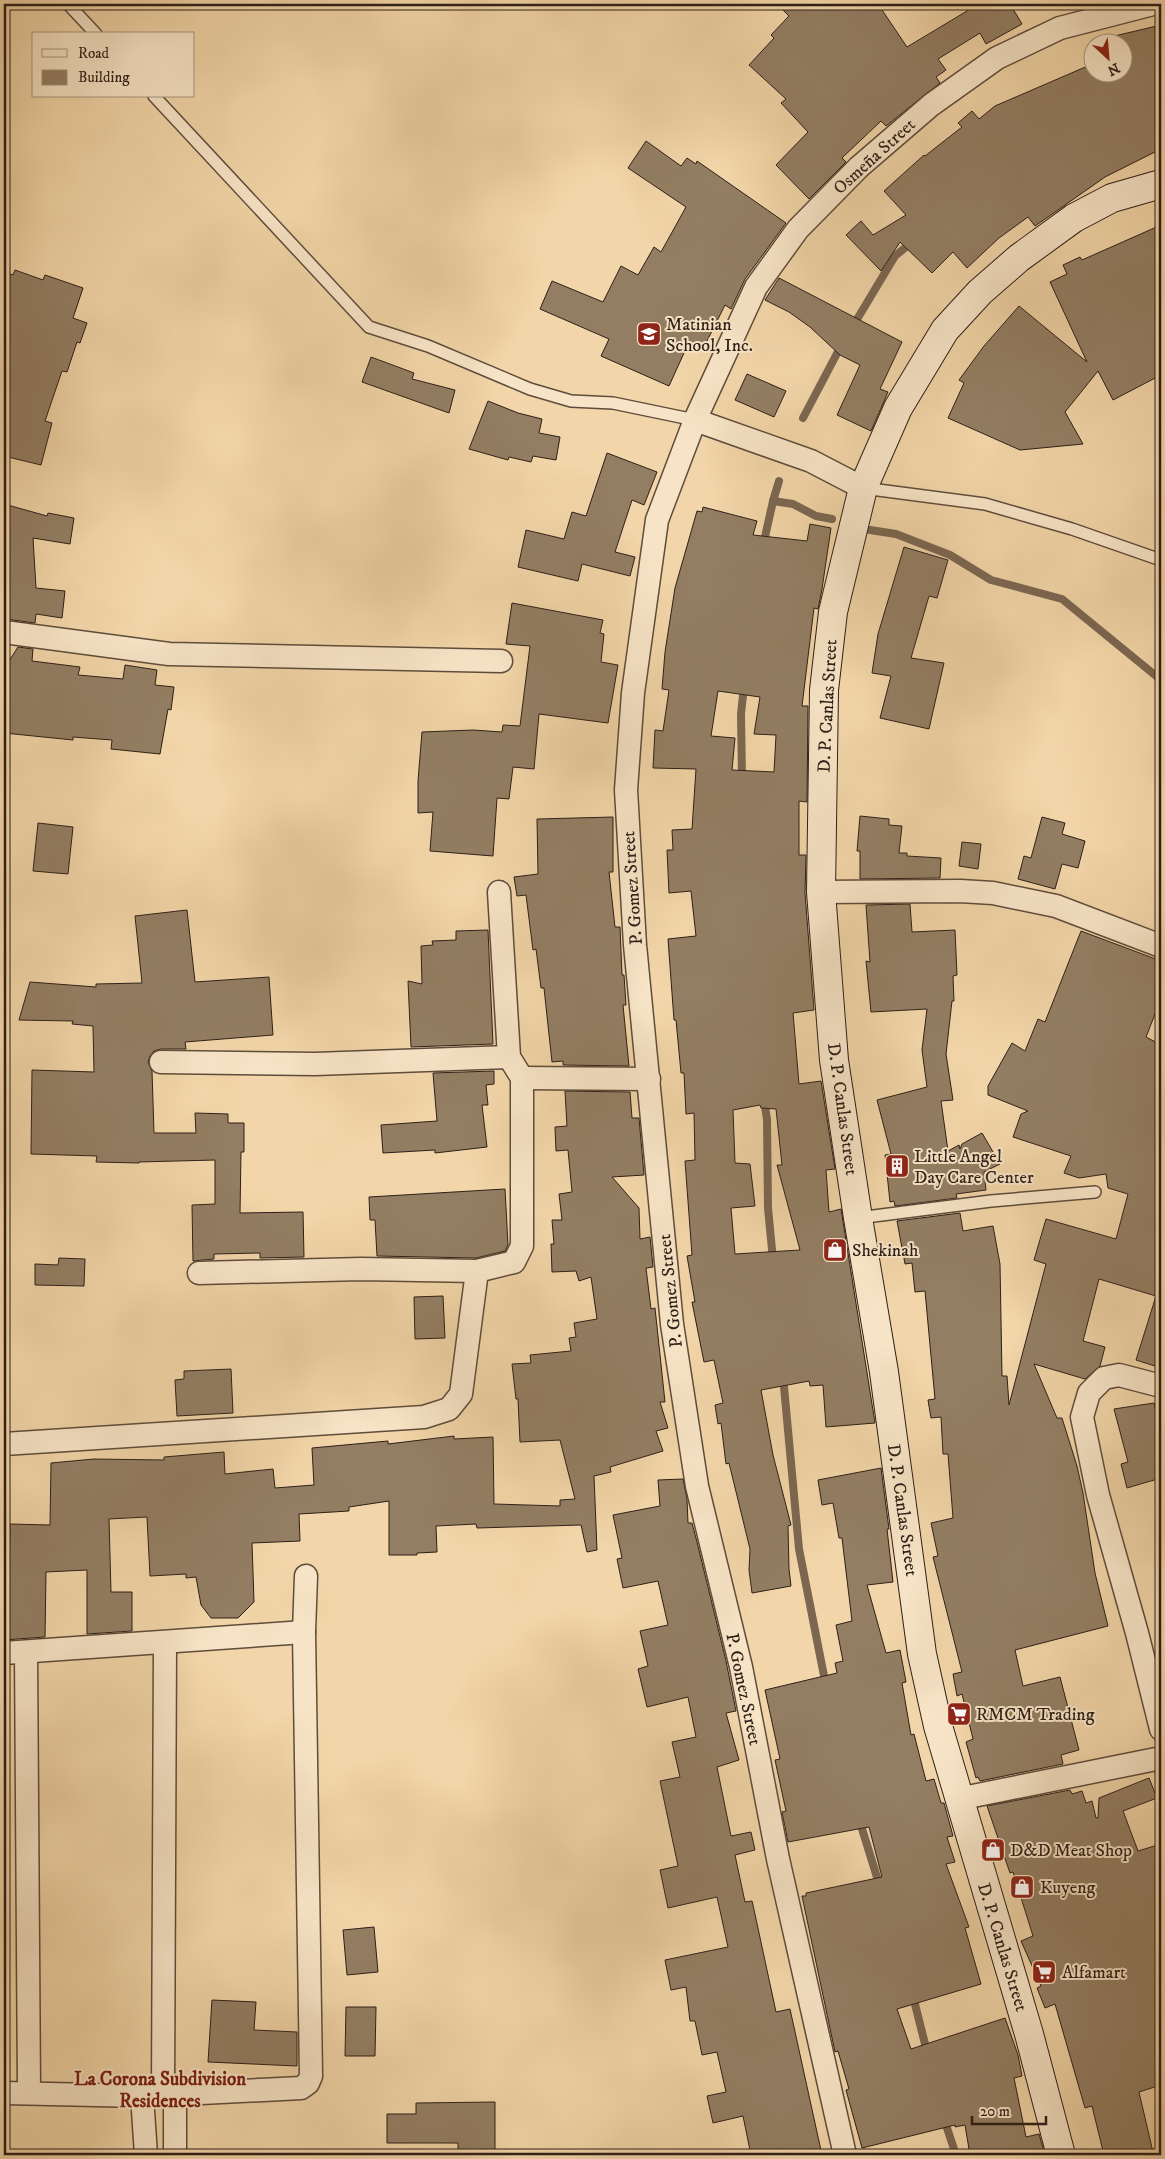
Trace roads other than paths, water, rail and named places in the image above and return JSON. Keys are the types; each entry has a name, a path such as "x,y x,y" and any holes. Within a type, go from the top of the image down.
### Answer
{"main road":[{"name":"D. P. Canlas Street","path":"1061,2155 1029,2034 958,1799 938,1726 922,1654 884,1372 834,1060 821,892 824,690 833,612 864,488 898,408 945,330 980,292 1020,258 1074,218 1112,198 1161,184"}],"street":[{"name":"Osmeña Street","path":"695,420 756,287 798,229 859,167 931,105 997,58 1060,28 1153,4"},
{"path":"695,420 811,461 864,488"},
{"name":"P. Gomez Street","path":"695,420 657,520 633,693 626,790 636,945 672,1324 697,1486 741,1667 778,1859 845,2155"},
{"path":"4,632 169,654 501,662"},
{"path":"821,892 960,890 993,893 1056,906 1161,946"},
{"path":"199,1272 361,1269 477,1271 514,1262 522,1246 522,1078 509,1057 498,892"},
{"path":"161,1062 315,1064 509,1057"},
{"path":"522,1078 650,1079"},
{"path":"4,1444 424,1417 449,1409 461,1394 477,1271"},
{"path":"1161,1386 1119,1376 1104,1378 1089,1393 1082,1417 1098,1495 1137,1633 1161,1729"},
{"path":"4,2093 160,2096 301,2088 308,2082 311,2076 304,1632 306,1576"},
{"path":"4,1653 165,1644 304,1632"},
{"path":"146,2155 160,2096 165,1644"},
{"path":"26,1652 29,2093"},
{"path":"958,1799 1161,1758"},
{"path":"160,2096 176,2155"}],"lane":[{"path":"68,4 94,32"},
{"path":"156,98 369,327 428,346 530,389 571,401 614,404 695,420"},
{"path":"864,488 985,504 1072,529 1161,560"},
{"path":"858,1218 991,1201 1096,1192"}],"waterway":[{"path":"853,326 895,256 912,242"},
{"path":"803,418 842,344"},
{"path":"763,546 779,481"},
{"path":"773,501 793,504 816,516 832,519"},
{"path":"870,530 896,534 950,555 991,580 1062,599 1161,680"},
{"path":"742,779 741,714 744,686"},
{"path":"764,1100 767,1119 768,1208 773,1260"},
{"path":"783,1376 799,1549 826,1686"},
{"path":"859,1819 880,1887"},
{"path":"913,1996 927,2052"},
{"path":"944,2119 956,2155"}],"place":[{"name":"Matinian School, Inc.","path":"649,334"},
{"name":"Little Angel Day Care Center","path":"897,1166"},
{"name":"Shekinah","path":"835,1250"},
{"name":"RMCM Trading","path":"959,1714"},
{"name":"D&D Meat Shop","path":"993,1850"},
{"name":"Kuyeng","path":"1022,1887"},
{"name":"Alfamart","path":"1044,1972"}],"district":[{"name":"La Corona Subdivision Residences","path":"160,2089"}]}
